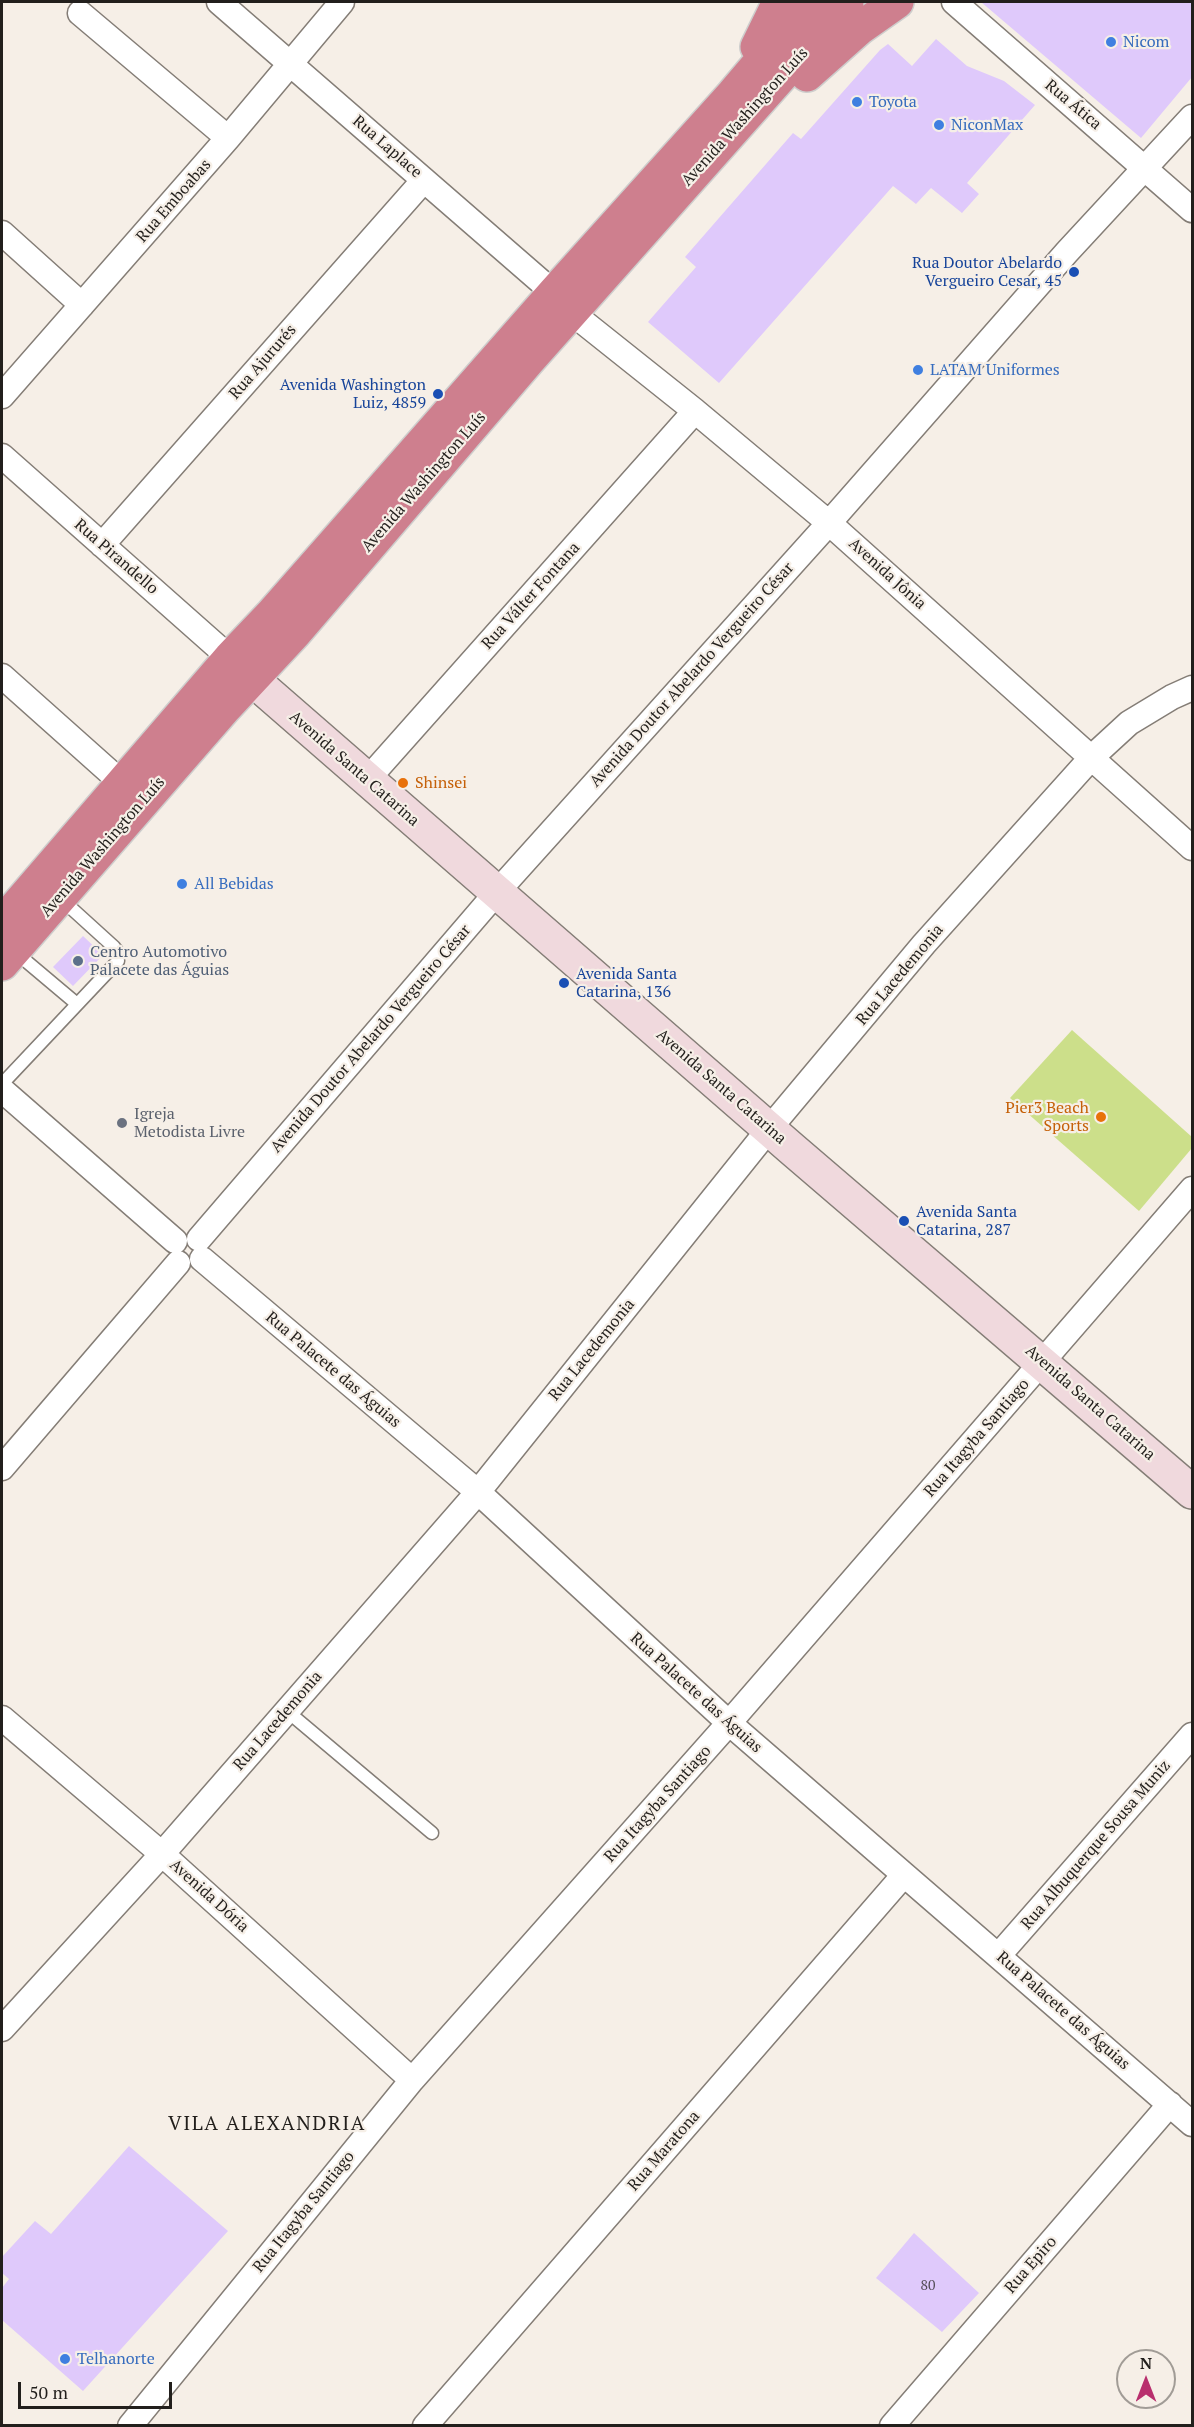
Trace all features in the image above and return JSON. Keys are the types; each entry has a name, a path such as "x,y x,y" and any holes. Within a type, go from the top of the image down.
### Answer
{"highway":[{"path":"744,100 779,2"},
{"name":"Avenida Washington Luís","path":"744,100 763,60 811,2"},
{"name":"Avenida Washington Luís","path":"5,946 59,898 241,668 272,614 563,303 744,100 804,50 847,2"},
{"path":"744,100 797,86 837,47 897,2"},
{"name":"Avenida Washington Luís","path":"5,946 122,783 241,668"}],"street":[{"name":"Rua Laplace","path":"219,2 563,303"},
{"name":"Rua Emboabas","path":"2,396 228,138 342,2"},
{"name":"Rua Ática","path":"954,2 1147,168 1192,210"},
{"path":"80,14 228,138"},
{"name":"Avenida Doutor Abelardo Vergueiro César","path":"2,1468 497,892 829,523 1067,252 1192,117"},
{"name":"Rua Ajururés","path":"102,545 424,180"},
{"path":"2,233 82,305"},
{"name":"Avenida Jônia","path":"563,303 829,523 1192,848"},
{"name":"Rua Válter Fontana","path":"366,781 695,411"},
{"name":"Rua Pirandello","path":"2,456 241,668"},
{"name":"Avenida Santa Catarina","path":"241,668 366,781 1192,1492"},
{"path":"2,676 122,783"},
{"name":"Rua Lacedemonia","path":"2,2029 162,1854 478,1492 770,1129 924,944 1092,757 1129,723 1172,697 1192,688"},
{"name":"Rua Palacete das Águias","path":"2,1090 478,1492 729,1724 1192,2124"},
{"name":"Rua Itagyba Santiago","path":"130,2426 412,2080 729,1724 1192,1189"},
{"name":"Avenida Dória","path":"2,1718 162,1854 412,2080"},
{"name":"Rua Albuquerque Sousa Muniz","path":"999,1955 1192,1735"},
{"name":"Rua Maratona","path":"425,2426 903,1876"},
{"name":"Rua Epiro","path":"892,2426 1170,2104"}],"lane":[{"path":"2,1084 118,961 114,947 59,898"},
{"path":"5,946 77,1004"},
{"path":"286,1711 432,1833"}],"green space":[{"name":"Pier3 Beach Sports","path":"1072,1030 1192,1137 1192,1148 1139,1211 1010,1098"}],"building":[{"name":"Nicom","path":"981,2 1192,2 1192,77 1141,138"},
{"path":"936,39 967,66 1004,81 1035,105 967,183 979,194 962,213 931,188 916,204 893,186 719,383 648,322 696,267 685,257 793,133 801,139 880,50 888,44 912,66"},
{"name":"Centro Automotivo Palacete das Águias","path":"83,936 103,955 73,986 53,967"},
{"path":"129,2146 228,2231 83,2391 2,2320 2,2288 9,2279 2,2273 2,2257 35,2221 51,2234"},
{"path":"914,2233 979,2293 942,2332 876,2278"}],"place":[{"name":"Nicom","path":"1111,42"},
{"name":"Toyota","path":"857,102"},
{"name":"NiconMax","path":"939,125"},
{"name":"Rua Doutor Abelardo Vergueiro Cesar, 45","path":"1074,272"},
{"name":"LATAM Uniformes","path":"918,370"},
{"name":"Avenida Washington Luiz, 4859","path":"438,394"},
{"name":"Shinsei","path":"403,783"},
{"name":"All Bebidas","path":"182,884"},
{"name":"Centro Automotivo Palacete das Águias","path":"78,961"},
{"name":"Avenida Santa Catarina, 136","path":"564,983"},
{"name":"Pier3 Beach Sports","path":"1101,1117"},
{"name":"Igreja Metodista Livre","path":"122,1123"},
{"name":"Avenida Santa Catarina, 287","path":"904,1221"},
{"name":"Telhanorte","path":"65,2359"}],"district":[{"name":"VILA ALEXANDRIA","path":"267,2124"}]}
